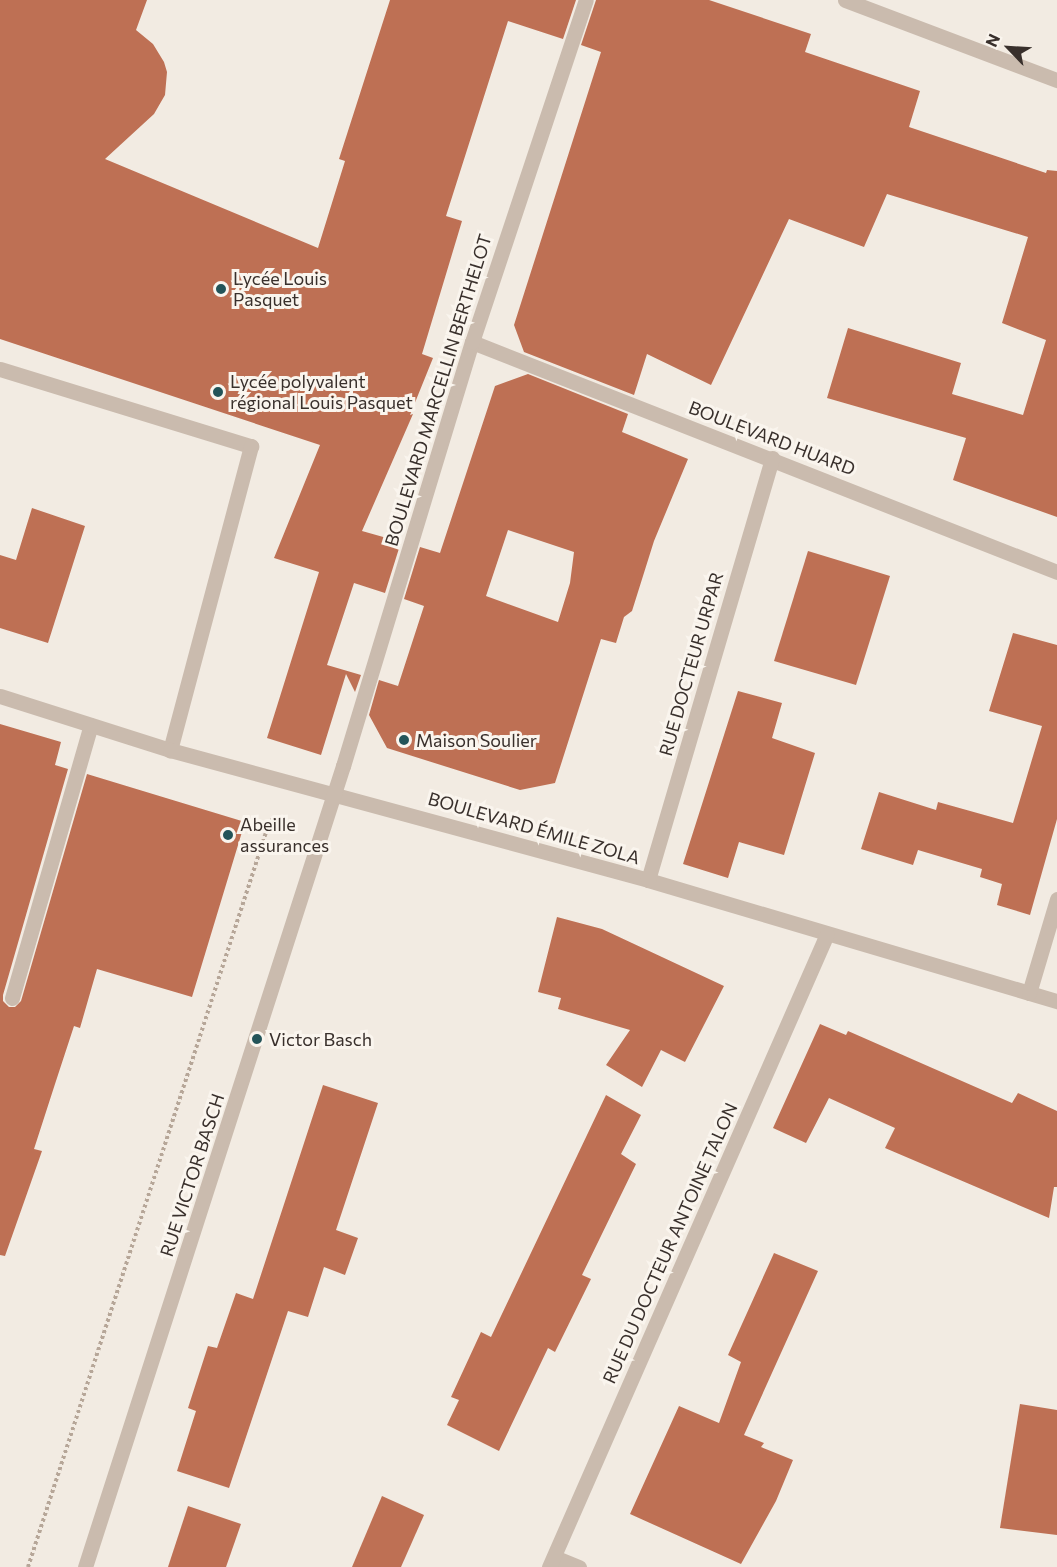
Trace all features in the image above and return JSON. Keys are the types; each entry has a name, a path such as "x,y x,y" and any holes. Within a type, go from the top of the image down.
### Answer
{"street":[{"name":"BOULEVARD MARCELLIN BERTHELOT","path":"334,794 472,342 586,0"},
{"path":"844,0 1057,80"},
{"name":"BOULEVARD HUARD","path":"472,342 772,458 1057,572"},
{"path":"0,369 251,446 170,750"},
{"name":"RUE DOCTEUR URPAR","path":"648,880 772,458"},
{"name":"BOULEVARD ÉMILE ZOLA","path":"0,696 170,750 648,880 1057,1001"},
{"path":"12,998 91,725"},
{"name":"RUE VICTOR BASCH","path":"85,1567 334,794"},
{"path":"1029,993 1057,899"},
{"name":"RUE DU DOCTEUR ANTOINE TALON","path":"551,1562 827,934"},
{"path":"551,1562 579,1567"}],"path":[{"path":"28,1567 270,820 292,826"}],"building":[{"name":"Lycée Louis Pasquet","path":"0,0 147,0 136,30 153,44 164,62 167,72 165,95 154,114 105,159 318,248 345,161 339,159 390,0 576,0 563,39 508,21 446,216 462,221 422,354 433,358 410,415 413,414 362,531 401,542 385,593 354,583 327,665 361,675 355,692 346,674 321,755 267,738 319,572 274,558 320,445 0,339"},
{"path":"596,0 709,0 811,34 805,52 920,91 909,127 1046,173 1047,170 1057,171 1057,517 953,480 966,438 827,398 848,328 961,363 952,394 1023,415 1046,340 1002,323 1028,237 887,194 864,247 789,219 711,385 647,354 634,395 524,352 514,325 601,52 581,45"},
{"path":"528,374 628,414 622,432 688,459 654,541 632,611 624,617 616,643 601,639 555,783 520,790 387,748 369,715 379,680 398,686 424,606 404,599 420,547 440,553 495,386","holes":["508,530 574,552 570,583 558,622 486,596"]},
{"path":"32,508 85,526 48,643 0,628 0,555 16,560"},
{"path":"808,551 890,576 856,685 774,661"},
{"path":"1013,633 1057,645 1057,819 1030,915 997,905 1002,884 980,877 982,869 918,850 913,865 861,849 879,792 936,810 938,802 1013,823 1042,726 989,711"},
{"path":"738,691 782,703 772,738 815,753 784,855 739,842 728,878 683,864"},
{"path":"0,724 61,742 55,765 68,769 3,995 3,1001 9,1007 15,1007 21,1001 87,774 245,822 192,997 97,969 80,1028 74,1026 34,1149 42,1151 5,1256 0,1255"},
{"path":"557,917 602,929 724,986 685,1062 661,1050 642,1087 606,1065 630,1030 558,1009 561,998 538,992"},
{"path":"820,1024 846,1035 848,1031 1012,1103 1018,1093 1057,1111 1057,1187 1054,1187 1049,1218 885,1148 895,1128 829,1098 806,1143 773,1128"},
{"path":"323,1085 378,1103 336,1230 358,1238 345,1275 324,1267 308,1317 288,1311 229,1488 177,1471 196,1411 188,1408 208,1346 217,1348 236,1293 253,1299"},
{"path":"606,1095 641,1115 621,1154 636,1164 582,1275 591,1279 555,1352 548,1348 499,1451 447,1425 459,1400 451,1397 481,1332 491,1337"},
{"path":"774,1253 818,1271 744,1435 764,1443 761,1447 793,1460 776,1501 741,1564 630,1514 679,1406 719,1423 741,1362 728,1355"},
{"path":"1020,1404 1057,1410 1057,1535 1000,1528"},
{"path":"382,1496 424,1515 401,1567 352,1567"},
{"path":"188,1506 241,1524 226,1567 168,1567"}],"place":[{"name":"Lycée Louis Pasquet","path":"221,289"},
{"name":"Lycée polyvalent régional Louis Pasquet","path":"218,392"},
{"name":"Maison Soulier","path":"404,740"},
{"name":"Abeille assurances","path":"228,835"},
{"name":"Victor Basch","path":"257,1039"}]}
